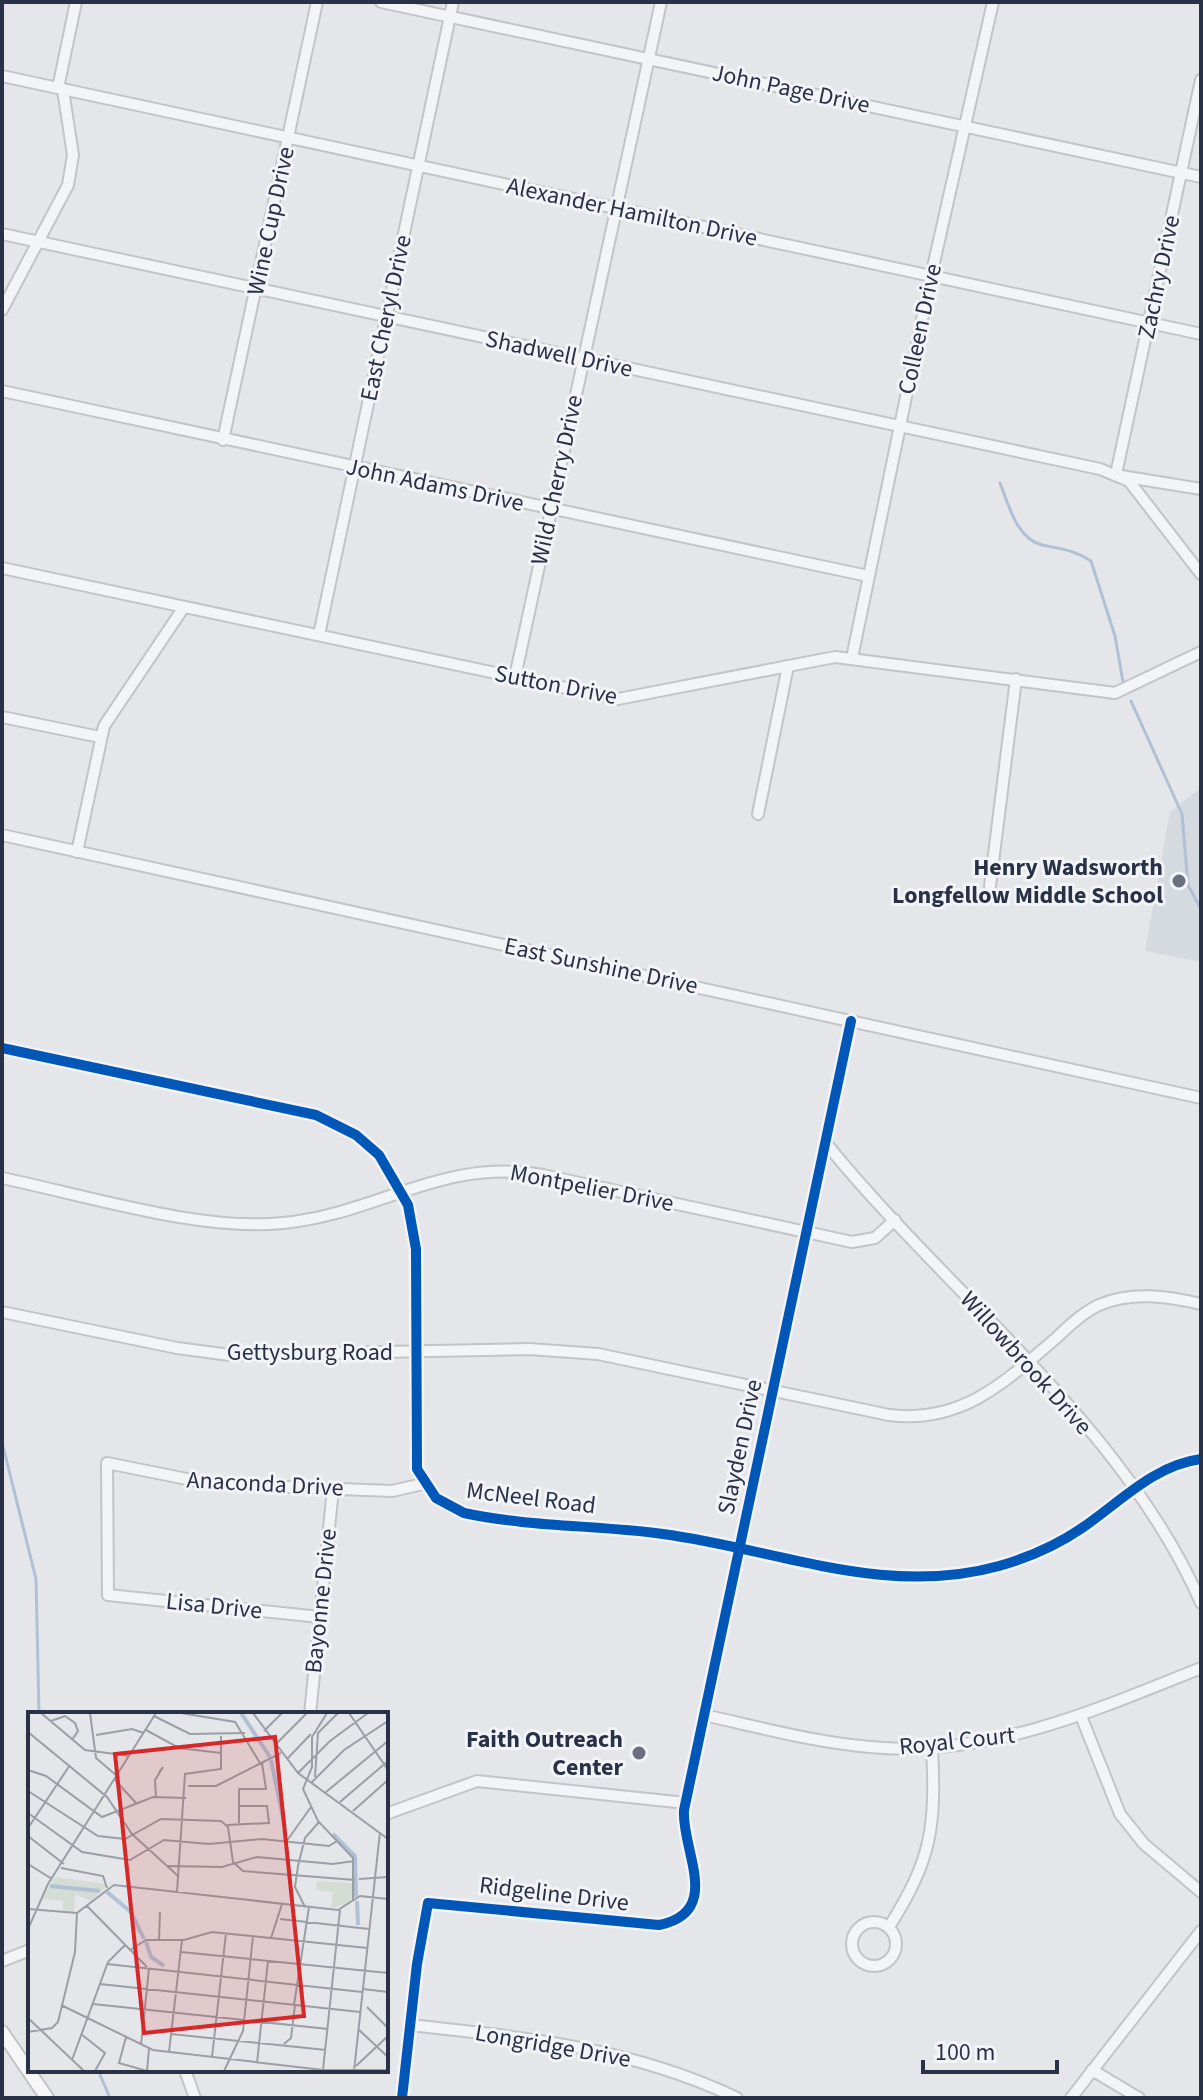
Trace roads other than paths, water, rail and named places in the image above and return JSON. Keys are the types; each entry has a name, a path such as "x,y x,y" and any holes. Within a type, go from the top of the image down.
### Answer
{"main road":[{"path":"4,2039 28,2072"},
{"path":"28,2072 47,2098"}],"street":[{"path":"2,310 68,185 73,155 61,89 76,2"},
{"name":"Wine Cup Drive","path":"223,440 317,2"},
{"name":"John Page Drive","path":"381,2 1201,177"},
{"name":"East Cheryl Drive","path":"319,635 453,2"},
{"name":"Wild Cherry Drive","path":"515,677 661,2"},
{"name":"Colleen Drive","path":"852,658 963,126 993,2"},
{"name":"Alexander Hamilton Drive","path":"2,76 1201,334"},
{"name":"Zachry Drive","path":"1118,475 1201,80"},
{"name":"Shadwell Drive","path":"2,234 1118,475 1201,489"},
{"name":"John Adams Drive","path":"2,391 868,576"},
{"path":"1118,475 1129,481 1201,574"},
{"name":"Sutton Drive","path":"2,568 628,699 835,657 1115,693 1201,652"},
{"path":"77,852 100,737 110,714 184,607"},
{"path":"758,814 788,666"},
{"path":"990,886 1016,679"},
{"path":"2,717 100,737"},
{"name":"East Sunshine Drive","path":"2,835 1201,1098"},
{"name":"Slayden Drive","path":"674,1920 690,1905 697,1884 685,1839 686,1803 851,1021"},
{"path":"2,1048 328,1119 368,1144 388,1166 402,1191 412,1219 416,1249 418,1351 414,1456 423,1484"},
{"name":"Willowbrook Drive","path":"825,1142 1084,1424 1135,1490 1177,1553 1201,1603"},
{"name":"Montpelier Drive","path":"2,1178 199,1220 257,1225 333,1214 468,1172 527,1172 860,1242 875,1238 895,1220"},
{"name":"Gettysburg Road","path":"2,1312 177,1348 230,1355 529,1349 598,1354 889,1415 924,1417 980,1400 1079,1318 1112,1300 1157,1296 1201,1304"},
{"name":"McNeel Road","path":"423,1484 449,1507 471,1514 663,1534 879,1577 925,1578 970,1573 1045,1548 1079,1530 1163,1471 1201,1459"},
{"name":"Anaconda Drive","path":"108,1595 107,1463 212,1484 392,1491 423,1484"},
{"name":"Bayonne Drive","path":"310,1712 333,1489"},
{"name":"Lisa Drive","path":"108,1595 320,1617"},
{"name":"Royal Court","path":"704,1715 846,1744 932,1747 1025,1734 1081,1716 1201,1668"},
{"path":"1081,1716 1120,1814 1144,1844 1201,1892"},
{"path":"889,1927 916,1882 929,1846 934,1811 932,1747"},
{"path":"388,1813 477,1781 686,1803"},
{"name":"Ridgeline Drive","path":"410,2025 428,1903 435,1901 648,1925 674,1920"},
{"path":"871,1922 889,1927 896,1946 888,1961 874,1967 858,1960 851,1942 859,1927 871,1922"},
{"path":"1071,2098 1201,1931"},
{"path":"2,1961 28,1951"},
{"path":"402,2098 410,2025"},
{"name":"Longridge Drive","path":"410,2025 590,2047 658,2065 737,2098"},
{"path":"1092,2070 1139,2098"},
{"path":"186,2072 195,2098"}],"waterway":[{"path":"1000,483 1015,520 1026,535 1042,545 1073,552 1091,561 1115,636 1123,682"},
{"path":"1131,701 1182,814 1188,885 1201,909"},
{"path":"2,1442 36,1579 39,1712"},
{"path":"99,2072 110,2098"}],"place":[{"name":"Henry Wadsworth Longfellow Middle School","path":"1179,881"},
{"name":"Faith Outreach Center","path":"639,1753"}]}
